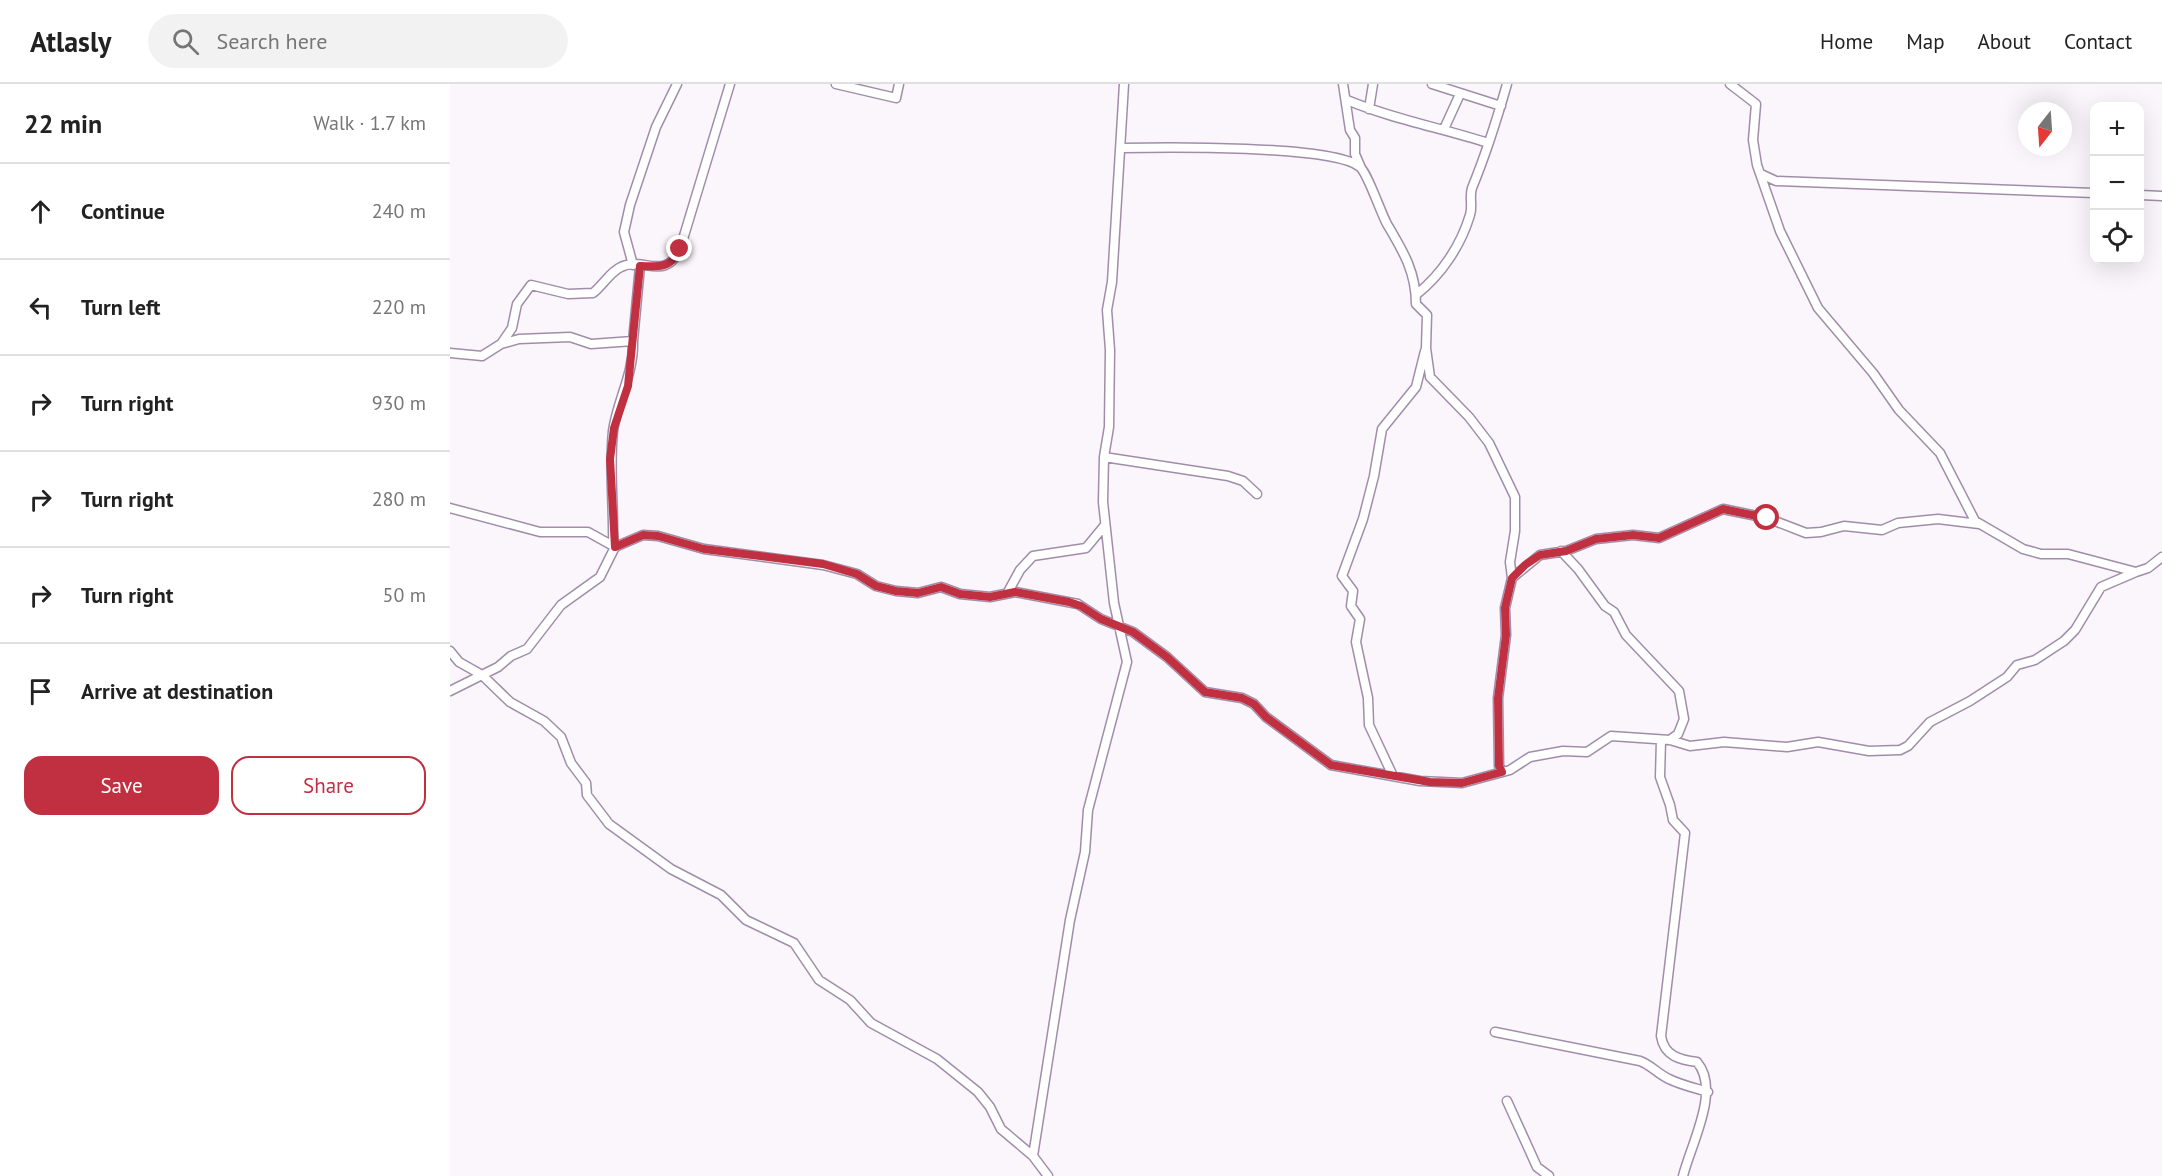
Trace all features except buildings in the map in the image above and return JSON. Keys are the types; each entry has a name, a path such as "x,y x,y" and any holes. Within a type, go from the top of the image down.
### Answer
{"street":[{"path":"450,691 527,649 561,605 600,577 614,547 610,459 614,428 628,386 637,266 624,232 630,205 656,127 677,84"},
{"path":"501,344 512,327 517,304 531,285 567,294 593,293 620,268 661,267 676,257 730,84"},
{"path":"836,84 896,98 899,84"},
{"path":"1033,1156 1070,920 1085,852 1088,810 1125,673 1126,651 1114,603 1105,525 1104,457 1108,433 1110,361 1107,310 1112,282 1124,84"},
{"path":"1343,84 1350,130 1355,138 1355,154 1377,206 1408,257 1417,294 1416,304 1428,319 1426,348 1416,387 1382,429 1374,476 1363,519 1342,576 1343,581 1353,591 1351,606 1360,619 1356,642 1365,680 1369,725 1393,776"},
{"path":"1369,109 1373,84"},
{"path":"1432,84 1501,106"},
{"path":"1417,294 1437,275 1458,246 1470,215 1472,190 1484,163 1507,84"},
{"path":"1730,84 1756,105 1753,140 1757,165 1780,231 1818,308 1873,373 1909,422 1940,453 1967,509 1978,524"},
{"path":"1444,129 1460,94"},
{"path":"1347,100 1369,109 1444,129 1488,144"},
{"path":"1121,148 1268,150 1332,158 1361,168"},
{"path":"1761,174 1776,180 2090,193"},
{"path":"2144,195 2162,196"},
{"path":"450,353 482,356 501,344 519,339 566,337 591,344 633,341"},
{"path":"1426,348 1430,377 1469,417 1489,443 1512,487 1515,506 1515,531 1510,562 1512,578 1505,608 1506,635 1498,698 1499,766 1502,772"},
{"path":"1104,457 1227,476 1243,481 1257,495"},
{"path":"450,508 540,532 588,532 614,547"},
{"path":"1512,578 1534,557 1596,539 1633,535 1659,538 1723,509 1741,511 1806,533 1844,526 1882,530 1898,523 1938,519 1978,524 2033,553 2068,554 2136,572"},
{"path":"1008,592 1020,570 1033,556 1086,548 1105,525"},
{"path":"614,547 643,535 658,536 704,549 823,564 857,574 876,586 896,591 918,593 941,587 960,594 986,597 1008,592 1030,593 1073,603 1101,619 1133,632 1167,657 1205,692 1242,698 1254,704 1266,717 1331,765 1424,782 1462,783 1502,772 1530,757 1563,751 1587,752 1611,736 1666,740 1690,746 1724,742 1787,747 1818,742 1869,750 1900,750 1908,746 1930,722 1970,701 2007,677 2017,665 2035,660 2064,641 2075,630 2101,587 2148,568 2162,557"},
{"path":"1561,551 1578,568 1605,606 1614,612 1626,635 1679,691 1684,719 1678,734 1666,740"},
{"path":"450,651 459,662 482,675 510,702 544,721 561,737 571,763 586,783 587,795 609,824 671,869 721,895 746,920 794,943 819,980 850,1000 871,1023 937,1059 984,1099 1010,1138 1033,1156 1048,1176"},
{"path":"1666,740 1660,777 1673,820 1685,833 1661,1036 1662,1043 1671,1055 1677,1059 1697,1062 1704,1069 1708,1092 1683,1176"},
{"path":"1495,1032 1640,1061 1650,1065 1658,1073 1671,1080 1708,1092"},
{"path":"1507,1101 1537,1167 1549,1176"}],"route":[{"path":"680,249 672,261 661,267 640,266 628,386 614,428 610,459 614,511 613,546 643,535 658,536 704,549 735,551 823,564 857,574 876,586 896,591 918,593 941,587 960,594 990,597 1008,592 1030,593 1073,603 1084,607 1105,621 1133,632 1167,657 1205,692 1242,698 1254,704 1266,717 1285,728 1324,761 1342,769 1411,778 1424,782 1462,783 1502,772 1499,766 1501,755 1498,698 1506,635 1504,614 1512,578 1534,557 1566,551 1596,539 1633,535 1663,537 1723,509 1733,509 1767,518"}]}
